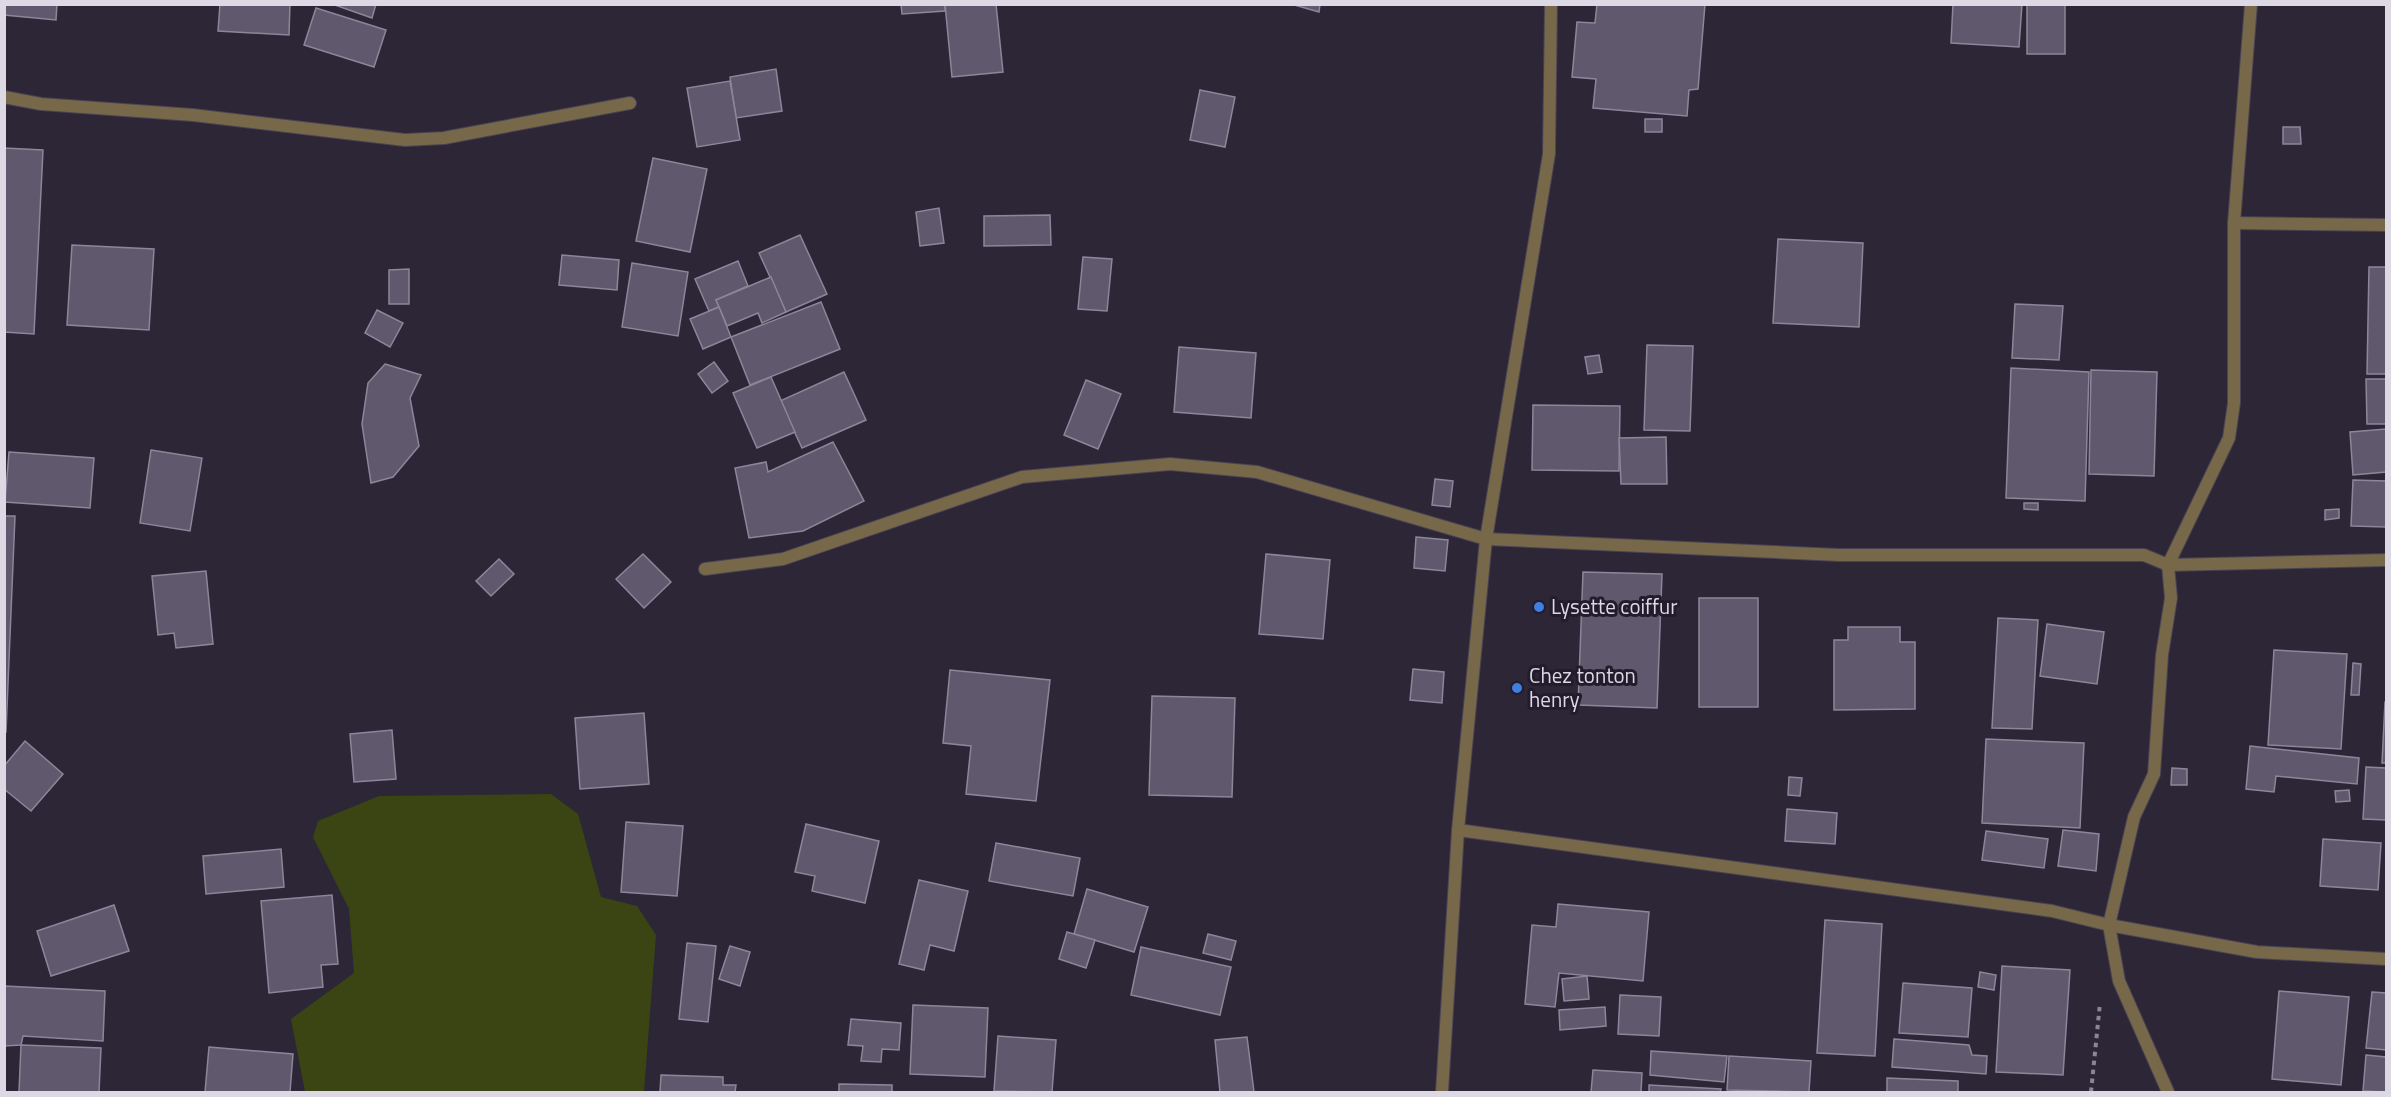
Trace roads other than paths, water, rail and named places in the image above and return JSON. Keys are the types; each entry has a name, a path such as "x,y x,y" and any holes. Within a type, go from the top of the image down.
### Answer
{"street":[{"path":"1442,1092 1458,830 1486,539 1550,154 1551,4"},
{"path":"2168,1092 2120,981 2109,925 2134,817 2154,774 2162,655 2171,598 2168,565 2229,438 2234,403 2234,223 2251,4"},
{"path":"4,97 41,104 193,116 405,140 444,138 630,102"},
{"path":"2234,223 2386,225"},
{"path":"705,569 783,560 1022,477 1170,464 1257,472 1486,539 1839,555 2144,555 2168,565 2386,560"},
{"path":"1458,830 2052,911 2109,925 2257,952 2386,959"}],"place":[{"name":"Lysette coiffur","path":"1539,607"},
{"name":"Chez tonton henry","path":"1517,688"}]}
